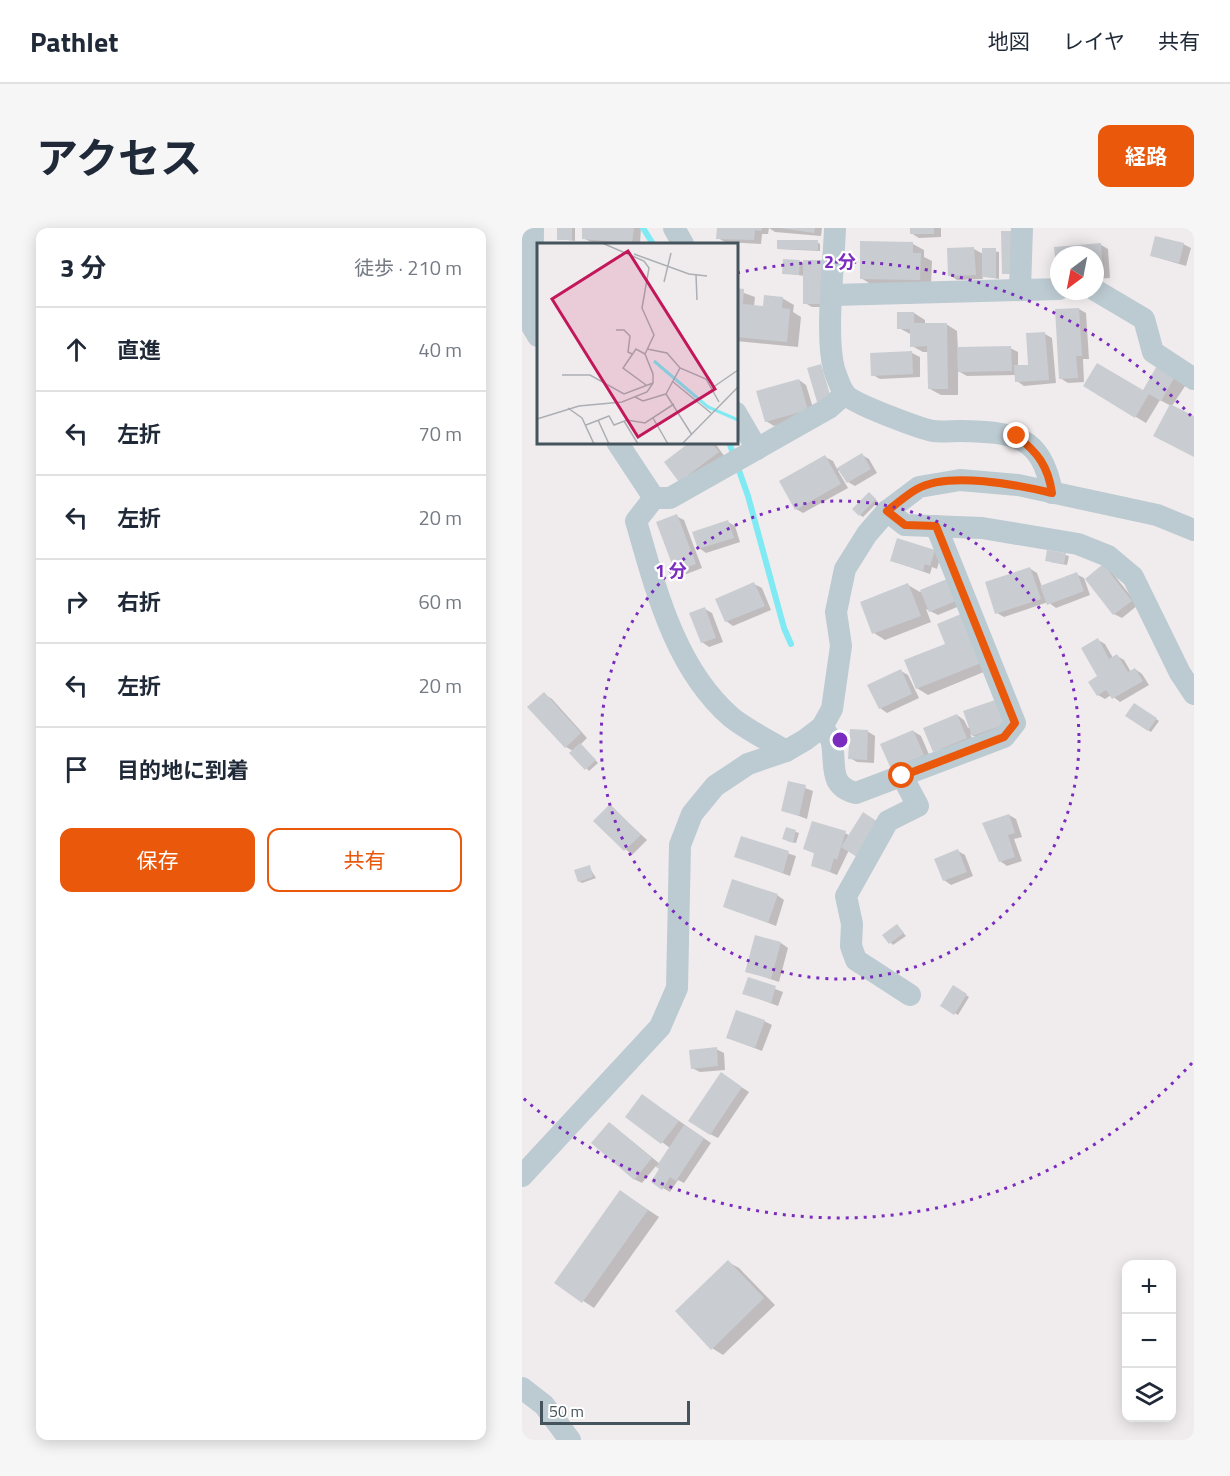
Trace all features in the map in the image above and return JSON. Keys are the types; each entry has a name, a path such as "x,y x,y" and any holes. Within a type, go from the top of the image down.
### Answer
{"street":[{"path":"674,228 682,243"},
{"path":"835,228 831,346 834,369 845,394 858,402 933,431 986,432 1017,436 1039,453 1049,475 1052,493"},
{"path":"1020,290 1022,228"},
{"path":"529,242 532,326 537,334"},
{"path":"833,295 1050,289"},
{"path":"1104,295 1144,319 1153,352 1194,380"},
{"path":"654,498 670,498 829,408 845,394"},
{"path":"738,416 757,448"},
{"path":"618,444 654,498"},
{"path":"522,1176 660,1028 677,988 681,917 680,845 692,814 715,786 748,764 786,751 822,727 832,708 838,667 841,646 836,612 845,569 867,534 887,511 919,487 960,480 1018,485 1157,515 1194,530"},
{"path":"654,498 636,521 652,577 677,645 712,699 733,719 786,751"},
{"path":"887,511 905,525 982,528 1078,544 1108,556 1133,577 1180,673 1194,694"},
{"path":"822,727 832,740 834,775 839,785 856,794 1004,737 1015,723 936,526"},
{"path":"902,776 918,806 888,821 846,896 852,924 851,946 856,960 910,995"},
{"path":"522,1388 544,1405 570,1440"}],"building":[{"path":"557,228 572,228 572,240 557,240"},
{"path":"582,228 634,228 632,243 582,239"},
{"path":"717,228 762,228 761,231 755,230 754,240 716,239"},
{"path":"780,228 815,228 814,233"},
{"path":"910,228 934,228 934,234 910,234"},
{"path":"1001,231 1019,231 1019,274 1002,274"},
{"path":"1155,236 1184,243 1179,263 1150,256"},
{"path":"777,240 818,240 818,250 777,249"},
{"path":"860,241 913,242 913,253 921,253 920,280 860,279"},
{"path":"1101,243 1101,246 1066,246"},
{"path":"974,247 976,275 948,276 947,248"},
{"path":"982,248 996,248 996,278 982,277"},
{"path":"783,259 800,260 799,275 782,274"},
{"path":"803,260 822,260 823,304 803,304"},
{"path":"738,288 744,289 743,304 763,306 764,295 783,297 782,308 790,309 787,342 738,337"},
{"path":"1079,308 1082,356 1076,356 1078,378 1059,379 1055,309"},
{"path":"897,312 914,312 914,323 947,323 948,389 928,389 927,346 910,347 910,329 897,329"},
{"path":"1045,332 1049,380 1015,382 1014,365 1028,365 1026,333"},
{"path":"1011,346 1012,371 958,372 957,347"},
{"path":"912,351 913,374 871,376 870,353"},
{"path":"1097,363 1143,390 1158,364 1176,375 1161,401 1149,394 1135,418 1083,386"},
{"path":"821,364 831,398 817,402 807,368"},
{"path":"799,379 808,410 765,422 756,391"},
{"path":"1170,404 1194,416 1194,457 1153,436"},
{"path":"687,444 713,444 719,452 679,482 664,462"},
{"path":"862,453 871,469 847,483 837,468"},
{"path":"825,455 841,484 795,510 779,481"},
{"path":"869,492 876,499 859,516 852,509"},
{"path":"677,514 696,564 675,572 656,522"},
{"path":"728,520 734,538 698,549 692,532"},
{"path":"897,538 935,550 930,566 925,564 923,571 890,561"},
{"path":"1047,550 1066,553 1064,564 1045,561"},
{"path":"1103,564 1132,601 1113,615 1085,579"},
{"path":"1030,567 1041,599 995,614 985,582"},
{"path":"1077,572 1084,591 1047,605 1040,586"},
{"path":"947,579 956,601 929,612 920,590"},
{"path":"754,582 765,606 725,622 715,599"},
{"path":"908,583 921,616 872,634 860,602"},
{"path":"705,607 716,638 701,643 689,613"},
{"path":"961,614 981,663 916,689 904,660 945,644 937,624"},
{"path":"1098,638 1109,659 1117,654 1128,672 1135,668 1143,681 1112,699 1106,690 1097,696 1088,682 1097,676 1081,648"},
{"path":"901,669 912,694 879,709 867,685"},
{"path":"544,692 581,733 565,748 527,707"},
{"path":"995,700 1004,725 972,736 963,711"},
{"path":"1134,703 1157,718 1148,731 1125,716"},
{"path":"957,714 967,738 933,752 923,728"},
{"path":"850,729 868,730 867,760 848,759"},
{"path":"913,730 924,755 891,769 880,744"},
{"path":"580,743 596,760 585,770 569,753"},
{"path":"788,781 806,785 799,816 781,811"},
{"path":"610,804 641,835 624,851 593,821"},
{"path":"863,812 878,822 857,857 841,847"},
{"path":"1009,814 1015,833 1008,835 1015,857 999,862 982,823"},
{"path":"812,821 846,831 837,860 834,858 830,872 811,866 814,853 803,849"},
{"path":"786,827 796,830 793,843 782,839"},
{"path":"741,836 789,851 783,873 734,857"},
{"path":"958,849 967,872 943,881 934,859"},
{"path":"590,865 593,877 578,882 574,870"},
{"path":"732,879 778,894 768,923 723,907"},
{"path":"897,924 904,933 889,944 882,935"},
{"path":"755,935 781,942 771,979 745,972"},
{"path":"748,977 776,986 771,1003 742,994"},
{"path":"953,985 967,994 954,1015 940,1006"},
{"path":"736,1010 765,1020 755,1048 726,1038"},
{"path":"717,1047 718,1066 691,1069 689,1050"},
{"path":"721,1072 742,1087 710,1135 688,1121"},
{"path":"642,1094 679,1121 661,1144 625,1117"},
{"path":"609,1122 652,1158 634,1180 591,1143"},
{"path":"684,1125 704,1138 676,1181 670,1177 662,1190 651,1182 659,1169 656,1167"},
{"path":"620,1190 648,1210 582,1303 554,1283"},
{"path":"728,1260 764,1298 711,1350 675,1311"}],"waterway":[{"path":"643,228 652,243"},
{"path":"730,444 748,496 784,628 791,644"}],"route":[{"path":"902,776 1004,737 1015,723 945,542 936,526 905,525 887,511 919,487 960,480 1018,485 1052,493 1049,475 1039,453 1017,436"}]}
